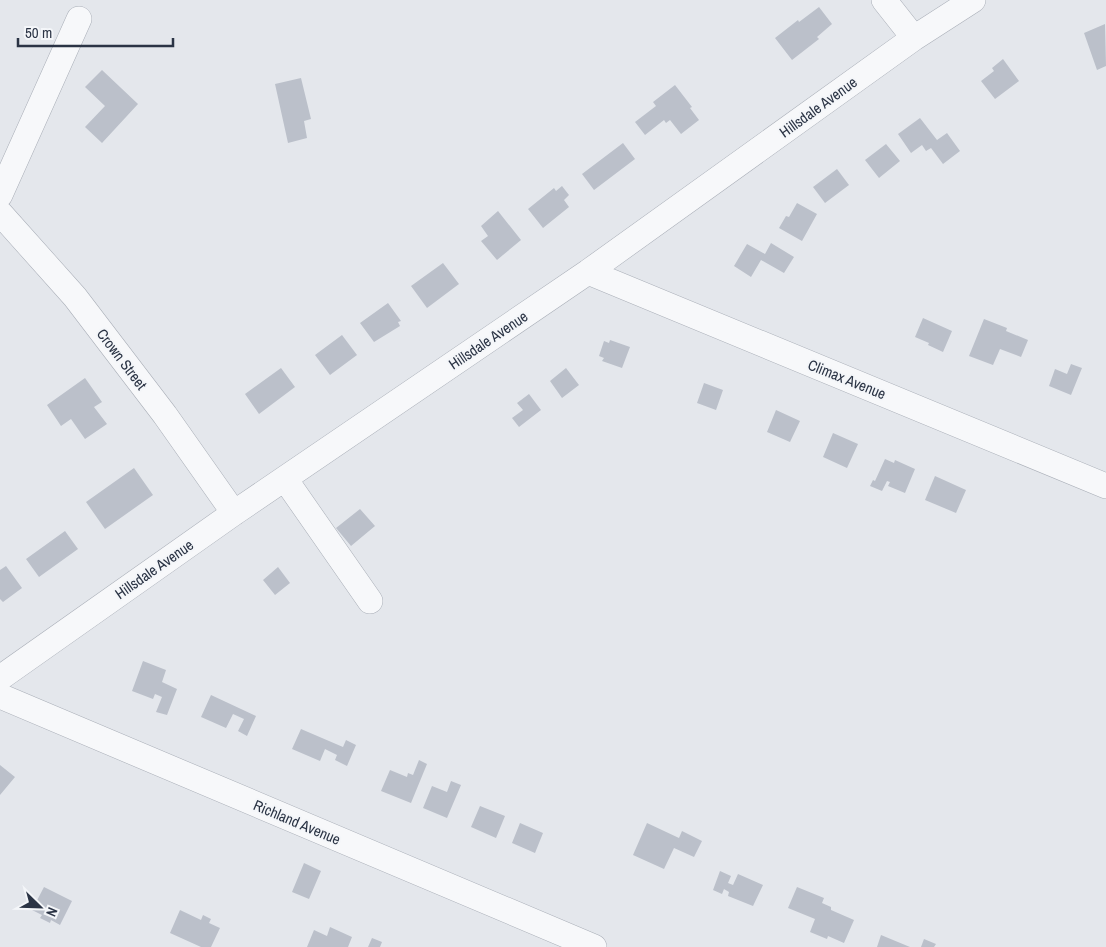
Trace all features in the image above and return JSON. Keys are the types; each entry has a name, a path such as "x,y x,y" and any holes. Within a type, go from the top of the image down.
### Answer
{"street":[{"path":"884,0 914,38"},
{"name":"Hillsdale Avenue","path":"0,678 234,513 588,272 914,38 973,0"},
{"path":"0,194 79,19"},
{"name":"Crown Street","path":"0,213 75,297 165,414 234,513"},
{"name":"Climax Avenue","path":"588,272 1106,486"},
{"path":"285,478 370,601"},
{"name":"Richland Avenue","path":"0,696 594,947"}],"building":[{"path":"819,7 832,24 817,37 819,39 792,60 775,38"},
{"path":"1105,24 1106,66 1097,70 1084,33"},
{"path":"1003,59 1019,81 995,99 981,81 994,71 992,68"},
{"path":"102,70 138,104 102,143 85,127 105,106 85,87"},
{"path":"301,78 311,119 304,121 307,138 288,143 275,84"},
{"path":"675,85 692,107 690,108 699,120 681,134 670,120 666,123 664,120 645,135 635,122 656,106 653,102"},
{"path":"920,118 937,140 947,133 960,151 943,164 931,148 926,151 922,145 911,153 898,134"},
{"path":"623,143 635,159 594,190 582,174"},
{"path":"886,144 900,161 879,178 865,160"},
{"path":"837,169 849,185 825,203 813,187"},
{"path":"562,186 569,195 564,200 569,207 543,228 528,209 554,188 556,191"},
{"path":"797,203 817,214 802,241 779,228 786,216 789,217"},
{"path":"498,211 521,240 497,260 481,241 488,236 481,226"},
{"path":"771,243 794,257 784,273 761,260 751,277 734,266 747,244 765,254"},
{"path":"443,263 459,284 427,308 411,286"},
{"path":"388,303 401,321 398,322 400,326 374,342 360,323"},
{"path":"923,318 952,331 943,352 915,337"},
{"path":"984,319 1007,328 1006,331 1028,340 1021,357 1000,349 993,365 969,356"},
{"path":"342,335 357,355 330,375 315,355"},
{"path":"610,340 630,347 622,368 602,361 604,358 599,356 604,341 609,343"},
{"path":"1071,364 1082,368 1071,395 1049,386 1055,369 1067,374"},
{"path":"281,368 295,387 259,414 245,394"},
{"path":"566,368 579,385 562,398 550,381"},
{"path":"85,378 102,402 94,407 107,424 85,439 71,419 61,426 47,405"},
{"path":"704,383 723,390 716,410 697,403"},
{"path":"529,394 541,410 519,427 512,418 523,410 517,403"},
{"path":"776,410 800,421 790,442 767,432"},
{"path":"833,433 858,444 847,468 823,457"},
{"path":"885,459 894,463 895,460 915,469 905,493 888,486 890,482 887,481 882,491 870,486 873,480 875,481"},
{"path":"134,468 153,495 105,529 86,502"},
{"path":"935,476 966,490 956,513 925,500"},
{"path":"360,509 375,526 351,546 336,528"},
{"path":"65,531 78,549 39,577 26,559"},
{"path":"6,566 22,588 3,602 0,599 0,570"},
{"path":"278,567 290,583 275,595 263,580"},
{"path":"143,661 166,670 162,682 177,689 167,715 156,712 162,697 155,694 153,699 132,691"},
{"path":"211,695 256,716 247,736 238,731 244,719 233,714 226,728 201,717"},
{"path":"301,729 343,747 346,740 356,745 347,766 335,760 337,755 325,749 320,761 292,749"},
{"path":"419,760 427,764 411,803 381,791 390,770 407,777 408,773 413,775"},
{"path":"0,765 15,777 0,795"},
{"path":"451,781 461,785 447,818 423,808 432,786 447,792"},
{"path":"480,806 505,816 496,838 471,827"},
{"path":"520,823 543,833 535,853 512,843"},
{"path":"647,823 679,838 682,831 702,841 694,857 674,848 664,869 633,855"},
{"path":"304,863 321,871 309,899 292,892"},
{"path":"720,871 731,876 728,883 733,885 738,874 763,885 753,906 728,896 729,892 724,889 722,894 713,890"},
{"path":"44,887 72,901 60,925 51,920 50,923 40,918 42,915 32,910"},
{"path":"797,887 824,898 822,903 831,907 831,910 854,920 844,943 828,936 827,939 810,932 815,919 788,908"},
{"path":"180,910 201,920 203,915 211,919 209,923 220,928 211,947 201,947 170,933"},
{"path":"330,927 352,937 348,947 307,947 314,930 327,936"},
{"path":"881,935 910,947 877,947"},
{"path":"372,938 382,942 380,947 368,947"},
{"path":"924,939 936,944 934,947 921,947"}]}
